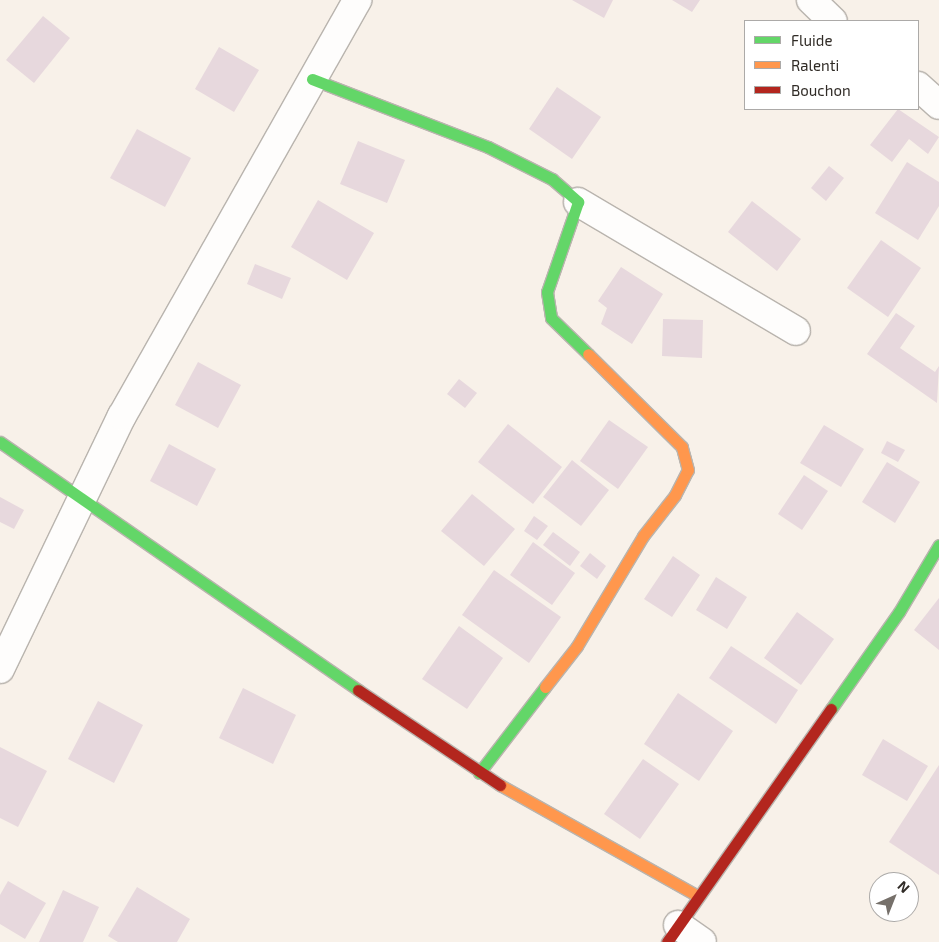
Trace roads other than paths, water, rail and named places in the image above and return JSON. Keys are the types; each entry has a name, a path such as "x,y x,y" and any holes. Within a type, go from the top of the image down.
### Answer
{"street":[{"path":"0,669 84,500 122,416 357,0"},
{"path":"811,0 832,20"},
{"path":"312,79 488,147 552,180 578,202 796,331"},
{"path":"919,87 939,105"},
{"path":"479,773 577,646 643,536 675,495 688,470 682,447 551,318 547,292 578,202"},
{"path":"0,442 479,773 698,896"},
{"path":"702,942 673,934 899,612 939,545"}]}
